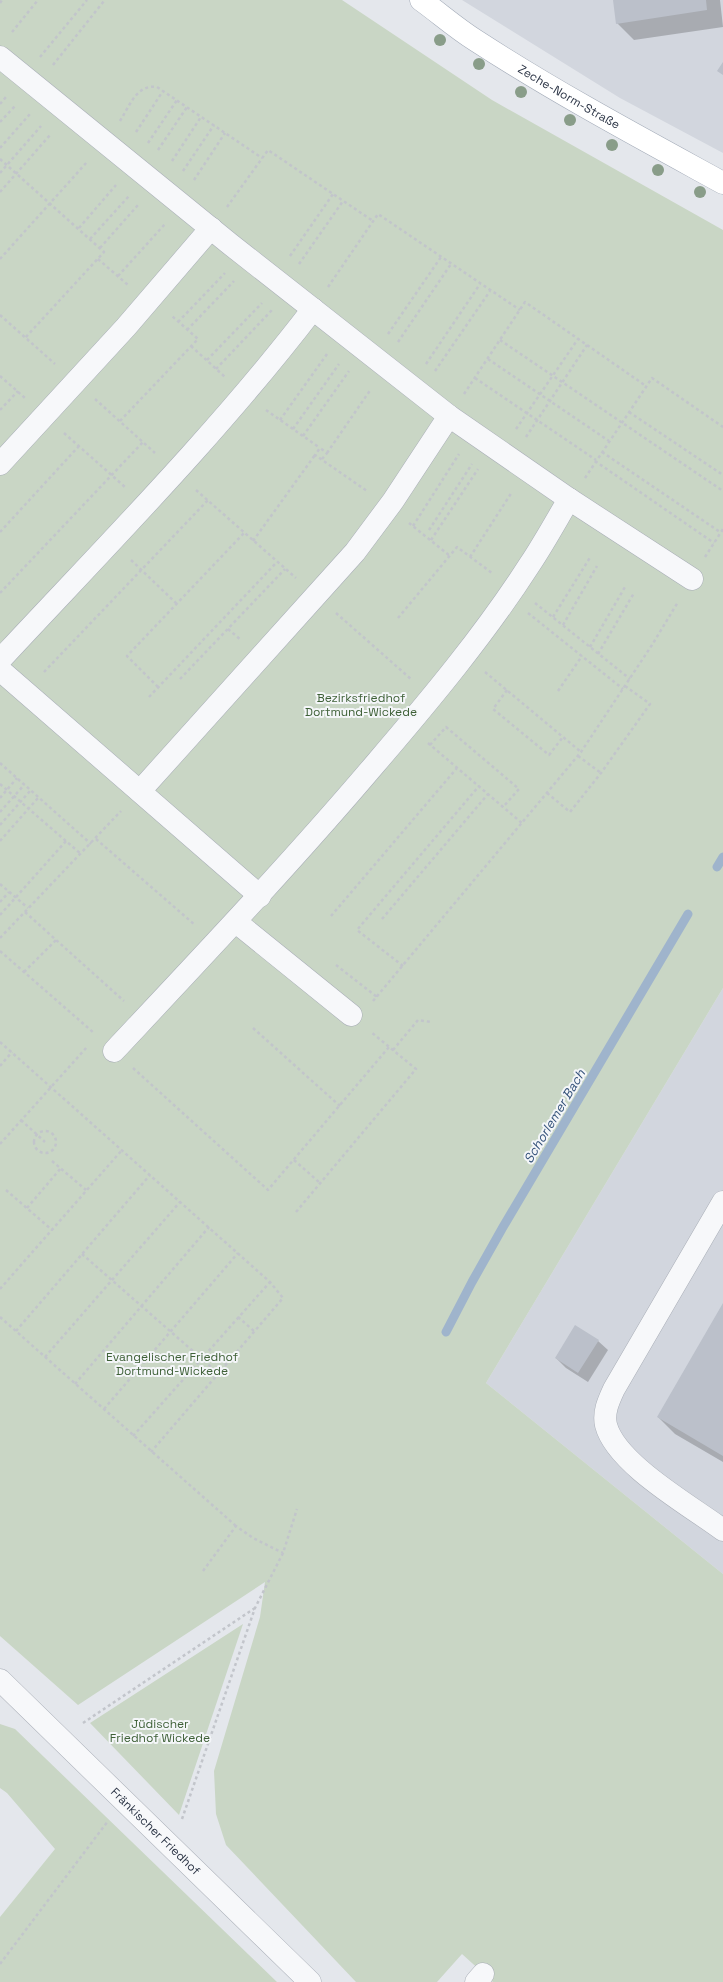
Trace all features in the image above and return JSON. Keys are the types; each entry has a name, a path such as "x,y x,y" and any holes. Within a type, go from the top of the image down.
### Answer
{"main road":[{"name":"Zeche-Norm-Straße","path":"421,0 474,39 546,84 616,125 723,183"}],"street":[{"path":"0,57 211,228 449,416 569,499 692,579"},
{"path":"0,464 150,300 211,228"},
{"path":"0,660 176,472 244,395 313,309"},
{"path":"140,791 355,552 389,507 449,416"},
{"path":"114,1051 260,896 432,697 465,655 530,565 569,499"},
{"path":"0,670 260,896"},
{"path":"236,922 351,1015"},
{"path":"723,1202 614,1389 606,1410 606,1425 617,1445 637,1468 723,1530"},
{"name":"Fränkischer Friedhof","path":"0,1680 310,1982"}],"path":[{"path":"9,35 38,0"},
{"path":"0,192 16,173 87,0"},
{"path":"0,173 7,165 104,1"},
{"path":"149,177 140,90 149,86 157,87 262,158"},
{"path":"149,177 163,91"},
{"path":"0,148 48,95"},
{"path":"118,276 149,177 177,100"},
{"path":"100,248 149,177 187,107"},
{"path":"90,239 149,177 201,117"},
{"path":"79,228 149,177 214,125"},
{"path":"0,259 50,202 149,177 225,133"},
{"path":"211,228 268,150 373,221"},
{"path":"0,159 50,202 104,252 25,338"},
{"path":"207,360 283,285 333,194"},
{"path":"216,369 283,285 343,200"},
{"path":"313,309 378,214 520,310"},
{"path":"303,436 441,257"},
{"path":"178,322 249,258"},
{"path":"187,330 249,258"},
{"path":"98,259 178,322 198,340 120,421"},
{"path":"293,429 451,264"},
{"path":"416,389 480,284"},
{"path":"416,389 490,291"},
{"path":"449,416 488,360 525,302 646,386"},
{"path":"0,315 316,597 432,697"},
{"path":"431,540 527,413 578,338"},
{"path":"500,340 723,491"},
{"path":"413,526 499,450 537,420 587,345"},
{"path":"280,420 368,352"},
{"path":"315,455 322,459 327,453 368,352"},
{"path":"488,360 609,441"},
{"path":"0,376 145,506"},
{"path":"476,378 714,543"},
{"path":"569,499 652,378 723,427"},
{"path":"0,410 18,391"},
{"path":"629,412 723,475"},
{"path":"0,593 143,442"},
{"path":"0,532 79,446"},
{"path":"254,541 320,448 327,453"},
{"path":"429,530 499,450"},
{"path":"470,557 499,450"},
{"path":"602,452 720,532"},
{"path":"51,664 208,500"},
{"path":"709,551 723,529"},
{"path":"158,687 127,656 244,533"},
{"path":"111,541 177,604"},
{"path":"398,618 457,547 512,590 553,617 630,679"},
{"path":"553,617 591,556"},
{"path":"149,697 277,562"},
{"path":"562,624 597,566"},
{"path":"180,679 285,569"},
{"path":"372,1003 578,756 630,679 692,579"},
{"path":"590,647 624,587"},
{"path":"512,590 582,656 624,688 650,704 601,774 570,812 547,793"},
{"path":"598,654 634,593"},
{"path":"465,655 581,752"},
{"path":"558,691 582,656"},
{"path":"507,690 493,708 549,755 563,737"},
{"path":"408,726 522,824"},
{"path":"430,745 446,727 458,737 519,789 503,807"},
{"path":"578,756 601,774"},
{"path":"0,765 17,778 91,844"},
{"path":"331,916 457,768"},
{"path":"0,798 17,778"},
{"path":"0,784 81,854"},
{"path":"0,812 24,785"},
{"path":"402,966 357,930 479,786"},
{"path":"0,824 30,791"},
{"path":"0,938 96,839 140,791"},
{"path":"382,919 488,794"},
{"path":"0,841 38,798"},
{"path":"0,832 4,836"},
{"path":"96,839 216,943"},
{"path":"0,915 66,841"},
{"path":"1,886 28,908"},
{"path":"0,902 9,892"},
{"path":"25,912 144,1019"},
{"path":"24,972 56,940"},
{"path":"0,951 114,1051 268,1190 390,1047 416,1069 296,1212"},
{"path":"336,965 377,997"},
{"path":"393,1050 418,1020 431,1022"},
{"path":"253,1028 340,1106"},
{"path":"0,1144 96,1036"},
{"path":"0,1042 238,1253 270,1282 283,1298 151,1452"},
{"path":"0,1066 12,1052"},
{"path":"21,1120 46,1142"},
{"path":"44,1132 53,1135 56,1145 51,1151 45,1153 38,1150 34,1144 38,1134 44,1132"},
{"path":"0,1288 122,1150"},
{"path":"294,1160 320,1183"},
{"path":"52,1161 86,1190"},
{"path":"27,1208 61,1168"},
{"path":"16,1331 150,1175"},
{"path":"6,1190 52,1230"},
{"path":"45,1357 180,1202"},
{"path":"75,1384 209,1227"},
{"path":"104,1409 238,1253"},
{"path":"82,1254 218,1373"},
{"path":"133,1436 270,1282"},
{"path":"0,1317 236,1526 253,1538 283,1553"},
{"path":"238,1317 254,1331"},
{"path":"182,1820 255,1608 283,1553 297,1509"},
{"path":"203,1570 236,1526"},
{"path":"60,1737 255,1608"},
{"path":"0,1964 124,1800"}],"shaded area":[{"path":"462,0 723,0 723,153 620,98"},
{"path":"723,988 723,1574 486,1383"}],"green space":[{"path":"0,0 342,0 492,100 723,230 723,988 486,1383 723,1574 723,1982 493,1982 462,1954 437,1982 356,1982 226,1845 216,1814 214,1771 260,1617 265,1582 78,1705 0,1636"},
{"name":"Jüdischer Friedhof Wickede","path":"243,1624 179,1815 90,1723"},
{"path":"0,1724 15,1729 277,1982 0,1982 0,1917 55,1849 7,1793 0,1788"}],"building":[{"path":"613,0 706,0 707,10 616,24"},
{"path":"723,62 723,75 717,71"},
{"path":"723,1303 723,1456 657,1417"},
{"path":"575,1325 599,1340 578,1373 555,1358"}],"waterway":[{"name":"Schorlemer Bach","path":"717,867 723,857"},
{"name":"Schorlemer Bach","path":"446,1332 503,1227 688,914"}],"park label":[{"name":"Bezirksfriedhof Dortmund-Wickede","path":"361,705"},
{"name":"Evangelischer Friedhof Dortmund-Wickede","path":"172,1364"}]}
